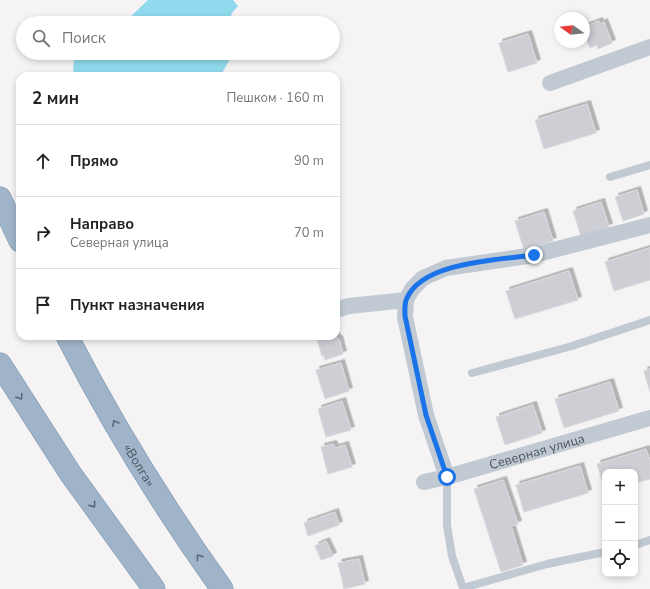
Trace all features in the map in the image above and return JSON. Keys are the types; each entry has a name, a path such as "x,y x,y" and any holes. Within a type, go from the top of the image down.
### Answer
{"highway":[{"path":"0,198 16,232"},
{"name":"«Волга»","path":"69,340 126,443 180,530 222,589"},
{"path":"0,364 70,473 154,589"}],"street":[{"path":"550,84 650,47"},
{"path":"447,477 426,415 405,316 406,300 412,289 423,278 446,268 534,255 650,225"},
{"path":"340,309 349,306 406,300"},
{"name":"Северная улица","path":"424,482 447,477 650,418"}],"lane":[{"path":"610,177 650,165"},
{"path":"472,373 572,346 650,320"},
{"path":"447,477 447,525 452,556 463,588 547,564 602,553"},
{"path":"638,544 650,540"}],"water":[{"path":"148,0 233,0 238,6 231,14 231,16 131,16"},
{"path":"74,60 230,60 222,72 73,72"}],"building":[{"path":"599,21 600,24 604,22 612,43 598,49 597,45 590,48 590,25"},
{"path":"528,34 537,63 508,72 499,43"},
{"path":"587,104 596,133 544,149 535,120"},
{"path":"637,190 644,214 623,221 615,197"},
{"path":"601,202 609,227 581,236 573,211"},
{"path":"544,212 553,241 524,250 515,221"},
{"path":"650,248 650,280 614,291 605,262"},
{"path":"569,271 578,300 515,319 506,291"},
{"path":"317,340 339,340 343,354 325,360 324,356 322,356"},
{"path":"341,363 349,391 325,399 316,370"},
{"path":"650,369 650,392 644,371"},
{"path":"610,382 619,411 564,428 555,399"},
{"path":"342,401 351,430 326,437 318,409"},
{"path":"533,405 542,433 505,445 496,417"},
{"path":"333,444 335,448 345,445 352,467 328,474 321,447"},
{"path":"646,449 650,462 650,479 638,482 638,469 602,469 602,481 597,464"},
{"path":"580,466 588,493 524,512 516,485"},
{"path":"503,480 518,524 511,526 523,565 501,572 474,489"},
{"path":"335,512 339,525 308,536 304,523"},
{"path":"326,541 333,556 321,560 315,546"},
{"path":"359,559 365,584 344,589 338,563"}],"route":[{"path":"447,477 426,415 405,316 406,300 412,289 423,278 446,268 534,255"}]}
